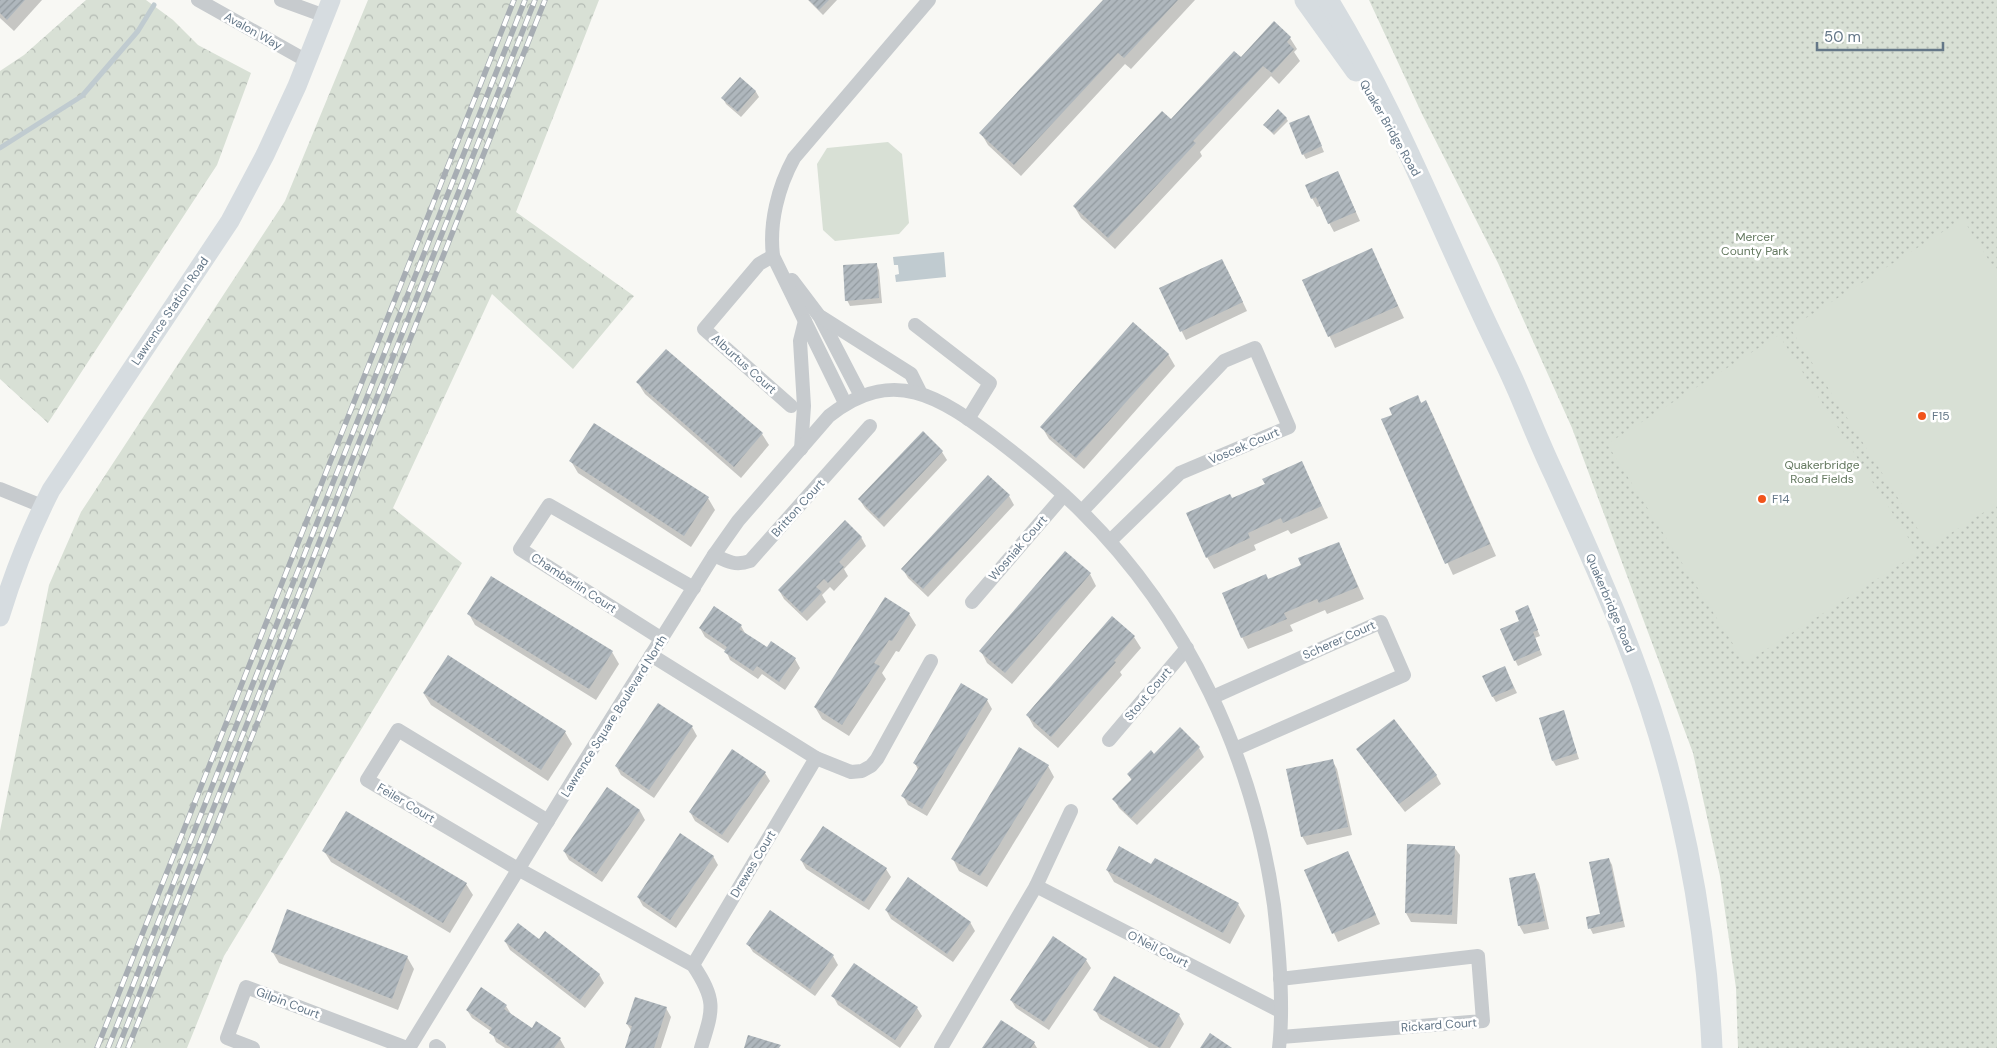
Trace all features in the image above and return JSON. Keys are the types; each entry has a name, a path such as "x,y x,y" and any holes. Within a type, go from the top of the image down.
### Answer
{"main road":[{"name":"Quaker Bridge Road","path":"1304,0 1359,75 1383,112 1423,185"},
{"name":"Quaker Bridge Road","path":"1328,0 1355,44 1423,185"},
{"name":"Lawrence Station Road","path":"0,617 15,568 42,506 71,458 230,222 265,154 307,61 328,8"},
{"name":"Quakerbridge Road","path":"1423,185 1518,389 1532,426 1607,592 1641,683 1674,793 1689,862 1701,931 1712,1048"}],"street":[{"name":"Avalon Way","path":"198,0 307,61"},
{"path":"281,0 328,8"},
{"path":"845,403 773,256 772,246 776,200 783,178 794,158 929,0"},
{"path":"773,256 819,315 861,396"},
{"name":"Alburtus Court","path":"773,256 759,264 704,329 791,406"},
{"path":"819,315 911,374 920,392"},
{"path":"800,449 804,406 800,341 805,321"},
{"path":"915,324 990,383 968,419"},
{"name":"Voscek Court","path":"1082,511 1224,361 1255,348 1289,427 1180,473 1110,541"},
{"name":"Lawrence Square Boulevard North","path":"408,1048 714,555 738,521 829,416 845,403 861,396 880,390 900,389 920,392 968,419 1032,467 1082,511 1110,541 1165,612 1187,648 1213,697 1235,750 1256,817 1270,877 1276,926 1280,979 1280,1042"},
{"name":"Britton Court","path":"714,555 731,564 741,564 750,560 870,426"},
{"path":"0,488 42,506"},
{"name":"Wosniak Court","path":"972,602 1064,495"},
{"name":"Chamberlin Court","path":"662,639 520,549 549,505 694,588"},
{"name":"Scherer Court","path":"1213,697 1381,622 1404,675 1235,750"},
{"name":"Stout Court","path":"1109,740 1187,648"},
{"path":"652,655 816,758 851,772 862,771 871,766 877,759 931,660"},
{"name":"Feiler Court","path":"518,869 367,780 398,730 548,821"},
{"name":"Drewes Court","path":"693,965 816,758"},
{"path":"941,1048 1036,886 1071,812"},
{"path":"518,869 693,965 706,985 711,1001 711,1016 701,1048"},
{"name":"O'Neil Court","path":"1036,886 1280,1012"},
{"name":"Rickard Court","path":"1280,979 1478,956 1483,1021 1280,1042"},
{"name":"Gilpin Court","path":"253,1048 227,1038 246,987 408,1048"}],"green space":[{"path":"86,0 146,0 173,20 198,45 251,73 217,165 48,423 0,379 0,71 24,55"},
{"path":"368,0 599,0 516,212 634,296 573,369 492,294 393,508 462,563 224,956 187,1048 0,1048 0,831 49,585 81,512 285,201"},
{"name":"Mercer County Park","path":"1369,0 1997,0 1997,1048 1738,1048 1736,988 1720,876 1693,753 1572,428 1498,263 1422,114"},
{"path":"888,142 902,154 909,223 899,234 835,241 823,230 817,164 827,148"},
{"name":"F15","path":"1963,219 1997,273 1997,504 1929,547 1790,328"},
{"name":"F14","path":"1779,335 1918,553 1745,663 1607,444"}],"shaded area":[{"path":"944,252 946,277 896,282 895,275 899,274 898,265 894,265 893,257"}],"building":[{"path":"0,0 25,0 7,20 0,13"},
{"path":"809,0 829,0 819,10"},
{"path":"1103,0 1178,0 1124,58 1118,53 1014,165 979,133"},
{"path":"1274,21 1291,37 1287,42 1294,49 1272,73 1263,66 1193,141 1196,143 1108,238 1073,206 1162,111 1171,119 1234,51 1241,57"},
{"path":"740,77 756,91 738,112 721,98"},
{"path":"1278,109 1287,118 1273,133 1263,125"},
{"path":"1309,115 1322,146 1302,155 1289,123"},
{"path":"1338,171 1356,212 1328,224 1316,197 1311,199 1305,185"},
{"path":"1372,248 1398,306 1328,337 1302,280"},
{"path":"1222,259 1243,302 1180,332 1159,288"},
{"path":"877,263 879,298 845,301 843,265"},
{"path":"1133,322 1169,354 1076,458 1040,427"},
{"path":"666,349 763,433 734,467 636,382"},
{"path":"1418,395 1421,403 1426,400 1490,544 1445,564 1381,419 1392,415 1389,408"},
{"path":"594,423 709,497 684,536 569,461"},
{"path":"923,431 943,451 879,519 858,499"},
{"path":"1302,461 1322,506 1283,523 1281,518 1248,533 1250,538 1206,558 1186,513 1230,494 1232,498 1265,484 1262,479"},
{"path":"988,475 1010,495 923,589 901,569"},
{"path":"845,520 862,537 839,562 844,567 828,583 824,579 816,587 822,592 802,613 778,590"},
{"path":"1339,542 1358,587 1319,603 1317,599 1284,613 1287,619 1241,638 1222,593 1266,574 1268,579 1301,565 1298,558"},
{"path":"1065,551 1091,573 1005,673 979,651"},
{"path":"491,576 613,651 589,689 467,614"},
{"path":"885,597 910,613 892,641 889,640 874,663 880,666 842,725 814,707"},
{"path":"1528,605 1538,630 1533,632 1540,650 1514,661 1500,629 1519,621 1515,611"},
{"path":"714,606 742,625 739,629 767,647 771,641 796,658 779,682 757,666 753,671 724,652 727,647 699,628"},
{"path":"1112,616 1135,636 1114,661 1116,662 1051,737 1026,715"},
{"path":"448,655 566,731 541,770 423,693"},
{"path":"1505,666 1514,688 1492,697 1482,676"},
{"path":"961,683 988,699 922,809 901,796 919,767 913,763"},
{"path":"658,703 693,726 649,790 615,766"},
{"path":"1564,710 1577,753 1552,761 1539,718"},
{"path":"1394,719 1437,775 1399,804 1356,749"},
{"path":"1180,727 1200,747 1131,818 1112,799 1132,779 1127,774 1151,750 1154,754"},
{"path":"1019,747 1049,765 980,876 951,859"},
{"path":"732,749 766,772 722,835 689,812"},
{"path":"1333,759 1348,827 1301,837 1286,769"},
{"path":"607,787 640,810 596,874 563,851"},
{"path":"346,811 467,883 443,923 322,851"},
{"path":"823,826 887,868 864,902 800,860"},
{"path":"680,833 714,856 670,920 637,897"},
{"path":"1407,844 1455,846 1452,915 1405,913"},
{"path":"1119,846 1151,864 1155,858 1239,903 1223,933 1106,870"},
{"path":"1348,851 1376,915 1332,934 1304,870"},
{"path":"1609,858 1623,921 1588,929 1586,917 1600,914 1589,862"},
{"path":"1535,873 1545,921 1518,926 1509,878"},
{"path":"908,877 971,922 947,954 885,910"},
{"path":"287,909 408,956 392,999 271,952"},
{"path":"770,910 834,955 810,989 746,944"},
{"path":"518,923 539,939 545,931 600,974 580,1000 504,941"},
{"path":"1053,936 1087,959 1044,1022 1010,1000"},
{"path":"854,963 918,1007 895,1040 831,996"},
{"path":"1114,976 1180,1014 1160,1048 1093,1010"},
{"path":"481,987 507,1005 504,1009 532,1028 536,1021 561,1038 554,1048 511,1048 489,1033 492,1028 466,1010"},
{"path":"635,997 667,1007 654,1048 625,1048 632,1026 626,1024"},
{"path":"1001,1020 1035,1042 1031,1048 982,1048"},
{"path":"1210,1033 1232,1048 1200,1048"},
{"path":"748,1035 781,1045 779,1048 744,1048"}],"waterway":[{"path":"0,148 82,96 138,31 154,5"}],"railway":[{"path":"97,1048 514,0"},
{"path":"108,1048 525,0"},
{"path":"118,1048 535,0"},
{"path":"128,1048 545,0"}],"place":[{"name":"F15","path":"1922,416"},
{"name":"F14","path":"1762,499"}],"park label":[{"name":"Quakerbridge Road Fields","path":"1822,472"}]}
